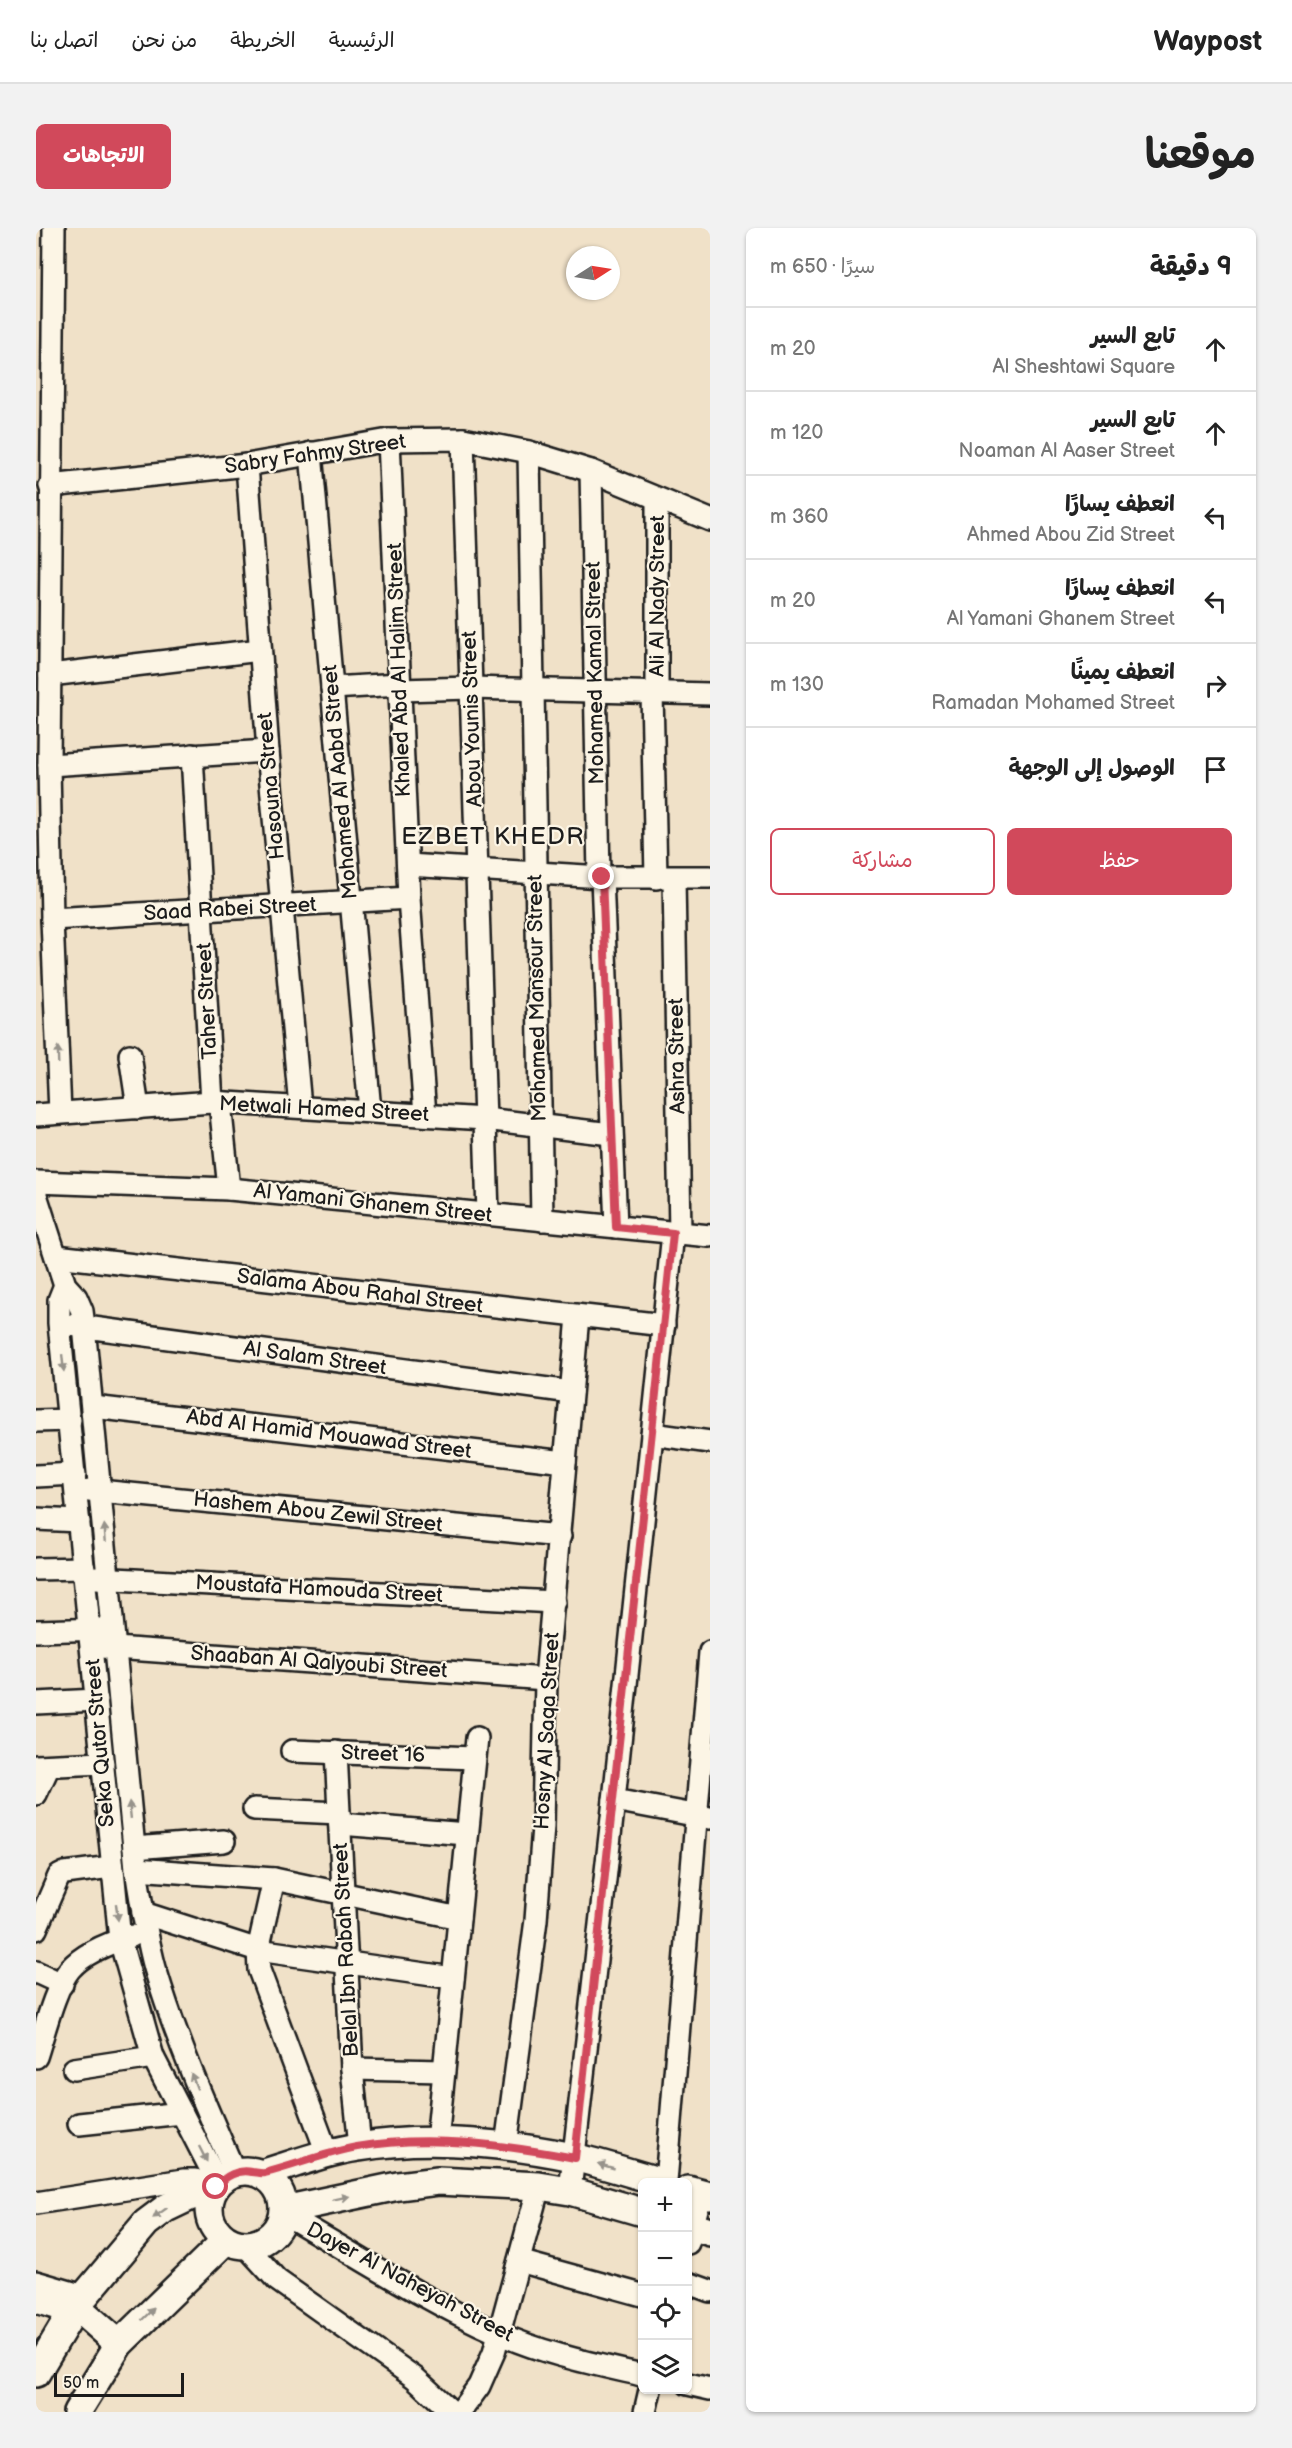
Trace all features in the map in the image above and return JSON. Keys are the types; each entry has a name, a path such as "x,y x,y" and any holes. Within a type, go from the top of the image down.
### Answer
{"main road":[{"path":"36,2373 78,2305 146,2223 166,2208 244,2171 261,2174 327,2153 360,2146 437,2142 506,2146 575,2158 649,2178"},
{"path":"221,2183 210,2199 210,2218 213,2226 236,2243 259,2244 271,2237 279,2226 283,2212 278,2189 261,2174"},
{"path":"283,2212 398,2186 438,2181 539,2186 570,2191 638,2211"},
{"path":"77,2412 119,2344 236,2243"},
{"path":"78,2305 119,2344"}],"street":[{"path":"54,228 49,765 52,919 60,1113"},
{"name":"Sabry Fahmy Street","path":"50,486 247,465 389,440 463,439 529,452 591,471 710,520"},
{"name":"Abou Younis Street","path":"463,439 488,1214"},
{"name":"Khaled Abd Al Halim Street","path":"389,440 409,898 425,1115"},
{"name":"Mohamed Mansour Street","path":"529,452 531,690 542,1220"},
{"name":"Mohamed Al Aabd Street","path":"312,453 370,1111"},
{"name":"Hasouna Street","path":"247,465 268,751 300,1107"},
{"name":"Mohamed Kamal Street","path":"591,471 600,876 616,1227"},
{"name":"Ali Al Nady Street","path":"657,500 654,692 665,878"},
{"path":"50,675 260,650"},
{"path":"332,688 471,688 710,694"},
{"path":"49,765 268,751"},
{"name":"Taher Street","path":"192,755 216,1102 229,1189"},
{"path":"408,865 600,876 710,878"},
{"name":"Ashra Street","path":"570,2191 664,1325 676,1233 665,878"},
{"name":"Saad Rabei Street","path":"52,919 409,898"},
{"path":"130,1055 138,1108"},
{"name":"Metwali Hamed Street","path":"36,1115 216,1102 485,1119 611,1134"},
{"name":"Al Yamani Ghanem Street","path":"36,1182 229,1189 710,1236"},
{"name":"Seka Qutor Street","path":"36,1195 41,1224 56,1256 65,1285 76,1297 82,1311 102,1491 113,1638 136,1869 145,1922 164,1998 188,2066 221,2183"},
{"name":"Salama Abou Rahal Street","path":"56,1256 664,1325"},
{"name":"Seka Qutor Street","path":"65,1285 59,1300 59,1323 120,1940 153,2057 221,2183"},
{"name":"Hosny Al Saqa Street","path":"506,2146 536,1920 543,1826 546,1679 578,1316"},
{"name":"Al Salam Street","path":"59,1323 571,1392"},
{"name":"Abd Al Hamid Mouawad Street","path":"93,1407 565,1462"},
{"path":"36,1421 70,1419"},
{"path":"652,1434 710,1442"},
{"name":"Hashem Abou Zewil Street","path":"36,1476 75,1481 102,1491 560,1536"},
{"path":"36,1520 79,1521"},
{"name":"Moustafa Hamouda Street","path":"36,1569 84,1573 108,1578 554,1602"},
{"name":"Shaaban Al Qalyoubi Street","path":"36,1631 91,1639 113,1638 546,1679"},
{"path":"664,2178 702,1817 710,1652"},
{"path":"36,1703 97,1700"},
{"name":"Street 16","path":"292,1751 475,1748 467,1834"},
{"name":"Belal Ibn Rabah Street","path":"336,1752 352,2069 360,2146"},
{"path":"36,1794 42,1766 103,1763"},
{"path":"614,1800 702,1817"},
{"path":"254,1809 467,1834 437,2142"},
{"path":"134,1848 225,1841"},
{"path":"36,1929 58,1876 111,1867"},
{"path":"136,1869 274,1879 459,1918"},
{"path":"274,1879 258,1950 262,1977 327,2153"},
{"path":"36,2056 66,1976 77,1963 120,1940 145,1922 258,1950 453,1978"},
{"path":"36,1972 62,1984"},
{"path":"74,2069 153,2057"},
{"path":"352,2069 443,2071"},
{"path":"79,2124 182,2113"},
{"path":"36,2203 184,2180 221,2183"},
{"path":"460,2412 488,2370 539,2186"},
{"path":"694,2232 700,2193"},
{"name":"Dayer Al Naheyah Street","path":"283,2212 453,2311 499,2334 567,2358 638,2374"},
{"path":"236,2243 277,2280 415,2378 452,2412"},
{"path":"519,2261 638,2294"},
{"path":"36,2282 78,2305"},
{"path":"692,2285 710,2291"},
{"path":"36,2302 78,2305"},
{"path":"692,2385 710,2389"},
{"path":"645,2412 649,2394"}],"district":[{"name":"EZBET KHEDR","path":"493,836"}],"route":[{"path":"216,2187 226,2177 235,2173 244,2171 261,2174 327,2153 360,2146 437,2142 506,2146 575,2158 673,1233 616,1227 602,877"}]}
